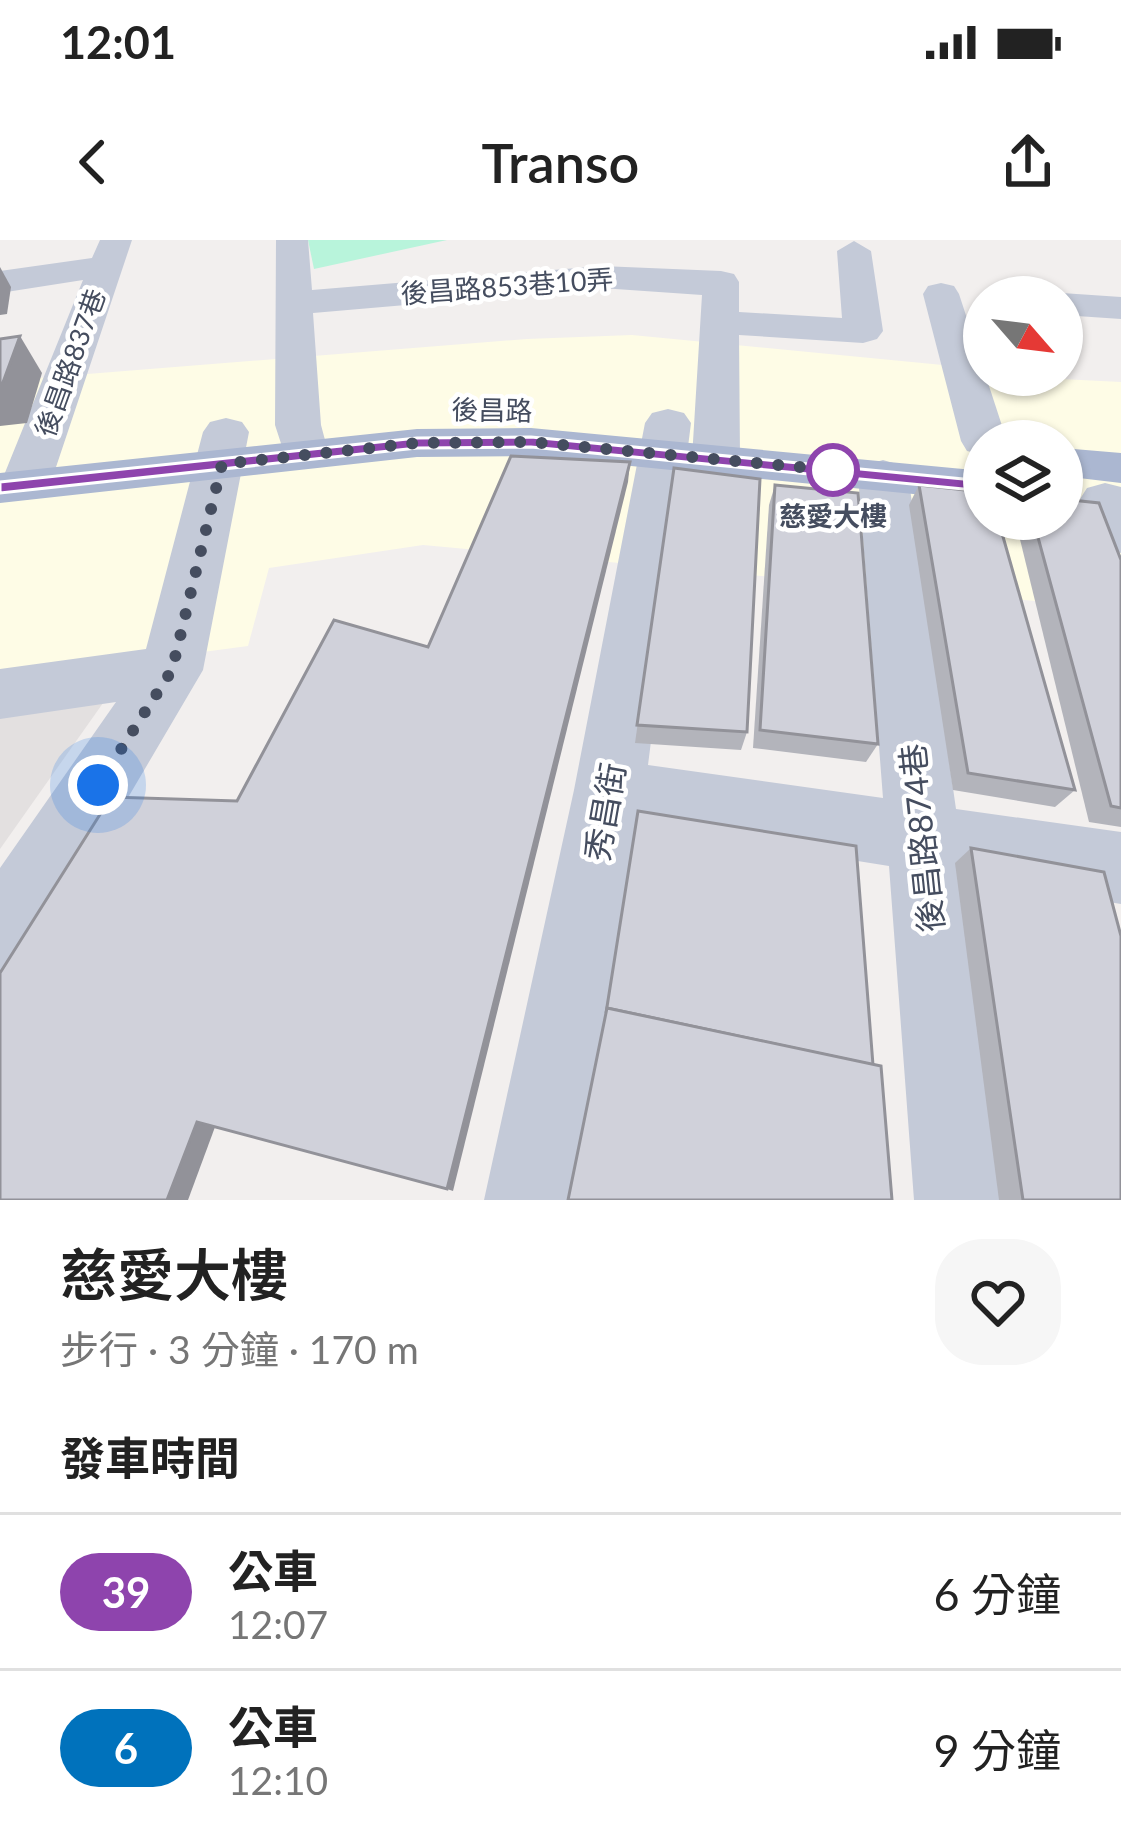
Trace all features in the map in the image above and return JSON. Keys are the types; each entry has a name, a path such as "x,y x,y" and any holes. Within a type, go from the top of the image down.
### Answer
{"main road":[{"name":"後昌路","path":"16,470 301,440 692,441 963,453"},
{"name":"後昌路","path":"692,441 883,475 963,484"},
{"path":"1083,480 1106,499"}],"lane":[{"path":"292,240 301,440"},
{"name":"秀昌街","path":"534,1200 609,790 721,304 722,240"},
{"path":"0,282 111,253"},
{"name":"後昌路837巷","path":"16,470 111,253"},
{"name":"後昌路853巷10弄","path":"294,303 601,277 863,331 856,269 940,294"},
{"path":"963,296 940,294 978,420"},
{"path":"1094,306 1121,347"},
{"path":"0,938 172,670 224,448"},
{"name":"後昌路874巷","path":"883,475 964,1200"},
{"path":"0,694 172,670"},
{"path":"609,790 1121,868"}],"shaded area":[{"path":"632,335 963,367 963,396 1083,396 1083,380 1121,382 1121,609 423,545 269,568 248,646 0,679 0,381 527,339"},
{"path":"103,703 0,849 0,717"}],"green space":[{"path":"308,240 447,240 314,269"}],"building":[{"path":"20,336 2,385 0,385 0,339"},
{"path":"511,456 630,462 447,1189 197,1122 167,1200 0,1200 0,973 111,797 237,801 334,620 428,647"},
{"path":"674,468 760,479 747,732 637,725"},
{"path":"775,485 858,493 878,744 760,730"},
{"path":"919,485 963,490 963,540 1004,540 1075,790 968,773"},
{"path":"1083,501 1099,503 1121,560 1121,808 1111,806 1039,540 1083,540"},
{"path":"638,811 856,846 873,1065 607,1008 606,1013"},
{"path":"971,848 1104,872 1121,936 1121,1200 1023,1200"},
{"path":"607,1008 881,1066 892,1200 568,1200"}],"bus line":[{"name":"39","path":"0,488 417,443 531,442 963,484"}],"place":[{"name":"慈愛大樓","path":"833,470"}],"route":[{"path":"98,785 172,670 222,464 417,443 531,442 842,471 833,470"}]}
